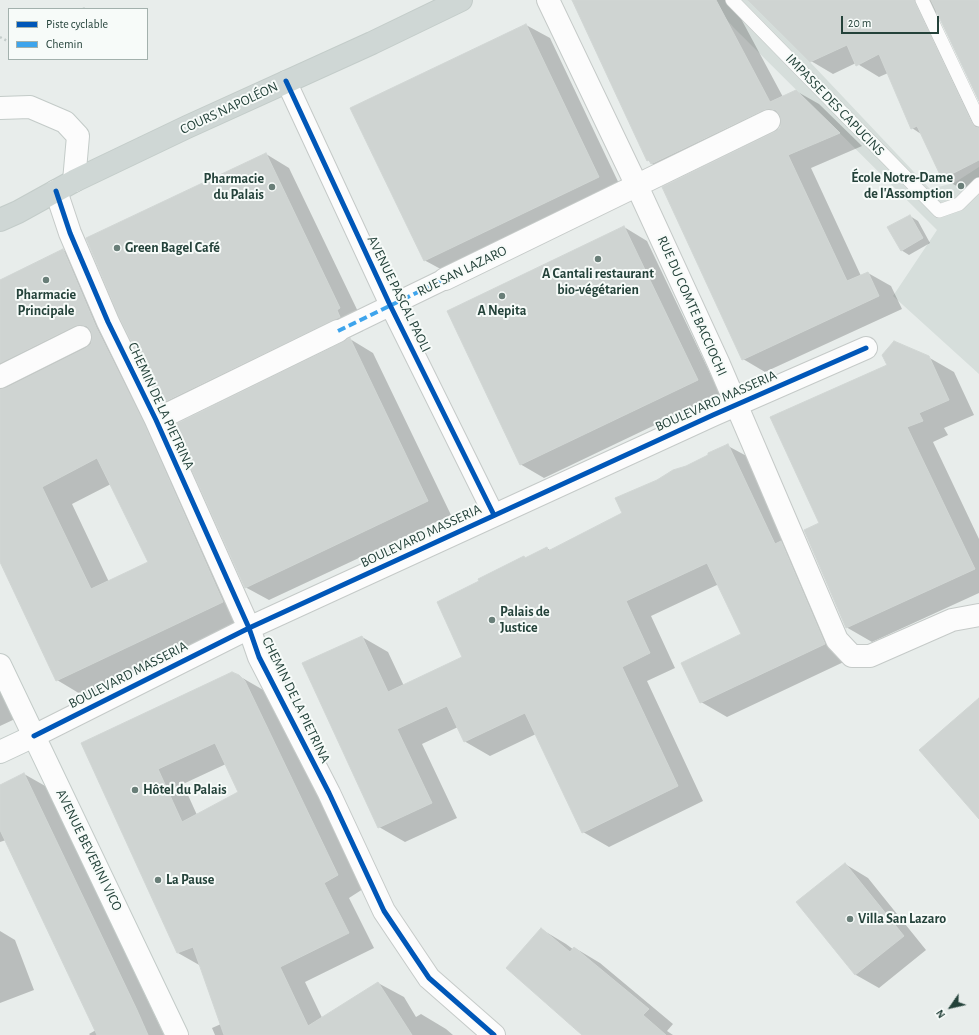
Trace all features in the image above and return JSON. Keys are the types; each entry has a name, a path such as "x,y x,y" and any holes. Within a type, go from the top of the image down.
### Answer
{"main road":[{"name":"COURS NAPOLÉON","path":"0,220 18,212 65,186 461,0"}],"street":[{"name":"RUE DU COMTE BACCIOCHI","path":"548,0 637,186 736,405 837,640 852,656 870,656 952,620 979,615"},
{"name":"AVENUE PASCAL PAOLI","path":"286,82 390,305 494,515"},
{"path":"0,108 30,107 65,122 78,136 65,186"},
{"name":"RUE SAN LAZARO","path":"156,420 769,121"},
{"name":"CHEMIN DE LA PIETRINA","path":"65,186 70,233 108,322 156,420 250,628 259,657 329,793 384,911 429,978 494,1035"},
{"path":"0,377 80,337"},
{"name":"BOULEVARD MASSERIA","path":"0,752 250,628 736,405 866,348"},
{"name":"AVENUE BEVERINI VICO","path":"0,665 177,1035"}],"lane":[{"name":"IMPASSE DES CAPUCINS","path":"732,0 939,211 959,204 979,184"},
{"path":"922,0 979,120"}],"shaded area":[{"name":"École Notre-Dame de l'Assomption","path":"709,0 748,0 810,62 930,189 954,183 979,167 979,374 893,296 937,230 734,28"}],"building":[{"path":"572,0 716,0 770,102 796,90 840,133 788,155 847,281 868,272 879,296 742,360 662,187 774,132 780,128 780,116 776,110 764,110 651,164 649,160 647,161"},
{"path":"748,0 914,0 972,123 975,127 979,128 979,160 942,179 917,126 911,129 879,54 856,66 847,45 810,62"},
{"path":"931,0 979,0 979,101"},
{"path":"526,24 599,177 424,261 350,108"},
{"path":"266,153 340,308 337,310 340,317 162,403 119,317 86,238"},
{"path":"910,215 923,238 901,251 887,227"},
{"path":"624,226 698,380 520,465 447,311"},
{"path":"63,249 96,327 145,425 223,602 56,681 0,562 0,389 6,388 86,348 91,344 92,337 91,331 87,326 75,326 0,363 0,280","holes":["97,458 148,562 91,589 42,487"]},
{"path":"350,338 428,501 245,588 172,426"},
{"path":"894,341 929,356 949,400 919,413 923,421 907,427 975,569 846,628 804,530 819,523 770,417 887,365 882,355"},
{"path":"728,444 775,544 781,541 825,644 700,703 681,663 741,634 707,563 626,601 650,653 622,667 678,786 582,833 525,713 464,742 447,706 397,729 432,803 378,828 302,663 362,636 388,692 462,657 437,602 524,556 525,558 547,547 548,551 622,513 615,498 657,480 673,470 686,466 708,455 708,453"},
{"path":"232,672 239,675 245,681 338,875 324,883 349,933 280,967 308,1026 378,982 412,1035 224,1035 193,947 177,953 81,743","holes":["215,743 238,792 182,822 158,769"]},
{"path":"979,698 979,819 919,750"},
{"path":"24,773 148,1035 97,1035 0,830 0,785"},
{"name":"Villa San Lazaro","path":"845,863 904,936 855,975 796,902"},
{"path":"541,928 570,952 574,947 649,1009 643,1015 666,1035 582,1035 506,968"}],"marked path":[{"path":"338,331 445,279"}],"cycle path":[{"path":"286,81 390,305 494,515"},
{"path":"56,191 70,233 108,322 156,420 249,628 259,657 329,793 384,911 429,978 494,1035"},
{"path":"34,736 249,628 713,415 866,348"}],"place":[{"name":"École Notre-Dame de l'Assomption","path":"961,186"},
{"name":"Pharmacie du Palais","path":"272,187"},
{"name":"Green Bagel Café","path":"117,248"},
{"name":"A Cantali restaurant bio-végétarien","path":"598,259"},
{"name":"Pharmacie Principale","path":"46,280"},
{"name":"A Nepita","path":"502,296"},
{"name":"Palais de Justice","path":"492,620"},
{"name":"Hôtel du Palais","path":"135,790"},
{"name":"La Pause","path":"158,880"},
{"name":"Villa San Lazaro","path":"850,919"}]}
